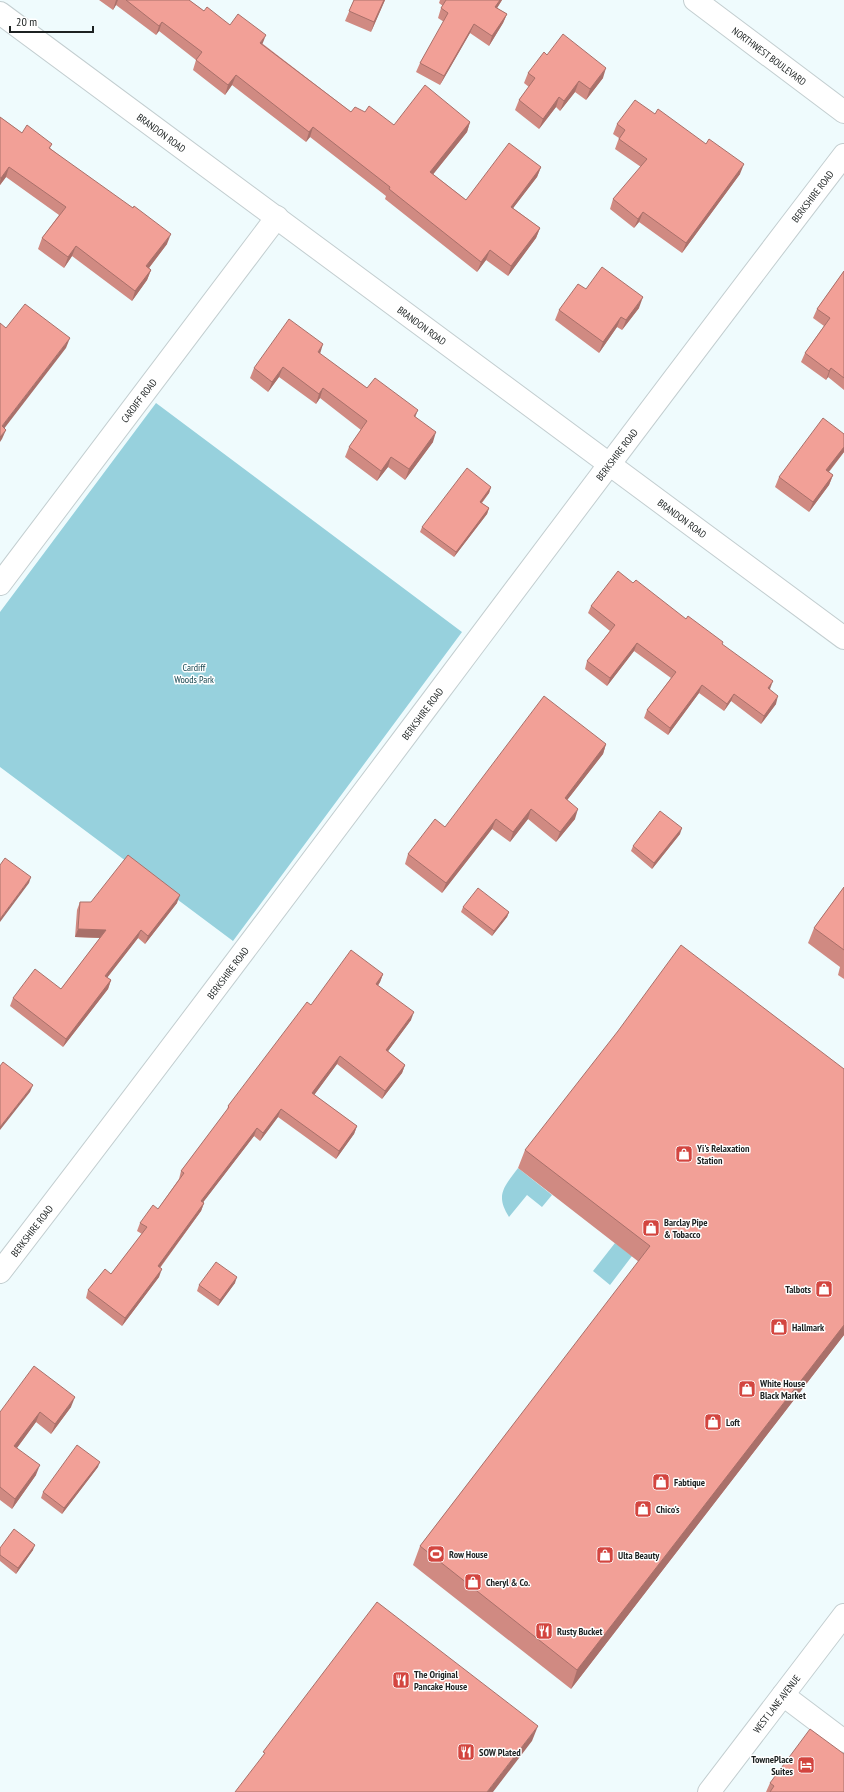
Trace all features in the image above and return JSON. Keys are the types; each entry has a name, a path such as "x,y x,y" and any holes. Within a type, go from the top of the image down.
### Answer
{"street":[{"name":"NORTHWEST BOULEVARD","path":"695,0 844,112"},
{"name":"BRANDON ROAD","path":"0,13 844,638"},
{"name":"BERKSHIRE ROAD","path":"0,1272 244,951 609,464 844,155"},
{"name":"CARDIFF ROAD","path":"0,584 276,217"},
{"name":"WEST LANE AVENUE","path":"709,1792 844,1615"},
{"path":"783,1695 844,1741"}],"green space":[{"name":"Cardiff Woods Park","path":"156,403 462,632 233,941 0,767 0,612"},
{"path":"518,1168 552,1195 542,1207 527,1195 509,1217 503,1203 503,1191"},
{"path":"615,1243 632,1256 610,1285 593,1271"}],"building":[{"path":"126,0 189,0 204,11 207,7 230,25 238,14 266,35 260,43 351,112 355,107 365,112 369,106 394,125 425,85 470,122 430,172 466,200 509,143 541,167 511,207 540,228 511,266 490,250 481,262 389,189 390,187 313,127 309,132 236,75 228,85 196,60 202,52 162,22 159,26"},
{"path":"354,0 384,0 374,22 349,11"},
{"path":"446,0 500,0 495,7 507,14 492,36 474,24 444,76 420,63 448,13 441,8"},
{"path":"563,34 606,68 590,89 579,81 564,101 559,97 543,119 519,100 535,78 528,73 544,52 547,55"},
{"path":"635,100 655,114 658,109 706,144 709,139 744,164 686,243 643,212 638,219 613,199 647,159 619,139 625,130 617,124"},
{"path":"0,117 22,133 27,125 52,144 49,148 133,208 134,206 171,234 146,266 151,270 135,291 76,246 68,257 42,238 66,207 9,167 0,178"},
{"path":"602,267 643,297 626,320 621,317 603,342 559,310 578,284 586,289"},
{"path":"844,271 844,378 831,368 829,371 805,353 830,318 817,309"},
{"path":"25,304 70,338 2,426 6,430 0,437 0,323 6,328"},
{"path":"289,319 323,344 318,352 367,388 375,378 418,410 414,416 436,432 409,469 391,457 381,471 349,447 367,421 323,388 319,394 283,367 272,382 254,368"},
{"path":"823,418 844,434 844,447 826,470 833,475 813,502 779,477"},
{"path":"467,468 491,487 480,502 489,508 456,552 422,527"},
{"path":"618,571 633,583 636,580 686,619 688,616 723,642 722,644 773,681 768,688 778,696 764,716 734,694 727,704 702,685 670,728 647,710 676,672 637,643 610,678 587,661 615,625 591,606"},
{"path":"544,696 606,744 565,798 578,809 560,832 531,809 513,832 496,819 446,883 408,854 435,819 445,827"},
{"path":"660,811 682,828 654,863 633,846"},
{"path":"128,855 180,895 148,936 141,930 105,976 111,980 66,1039 13,998 35,969 61,989 106,930 78,929 80,902 91,902"},
{"path":"5,858 31,877 0,919 0,865"},
{"path":"844,887 844,950 814,928"},
{"path":"478,888 509,912 494,931 463,907"},
{"path":"681,945 844,1069 844,1325 577,1670 420,1546 650,1246 525,1150 618,1031"},
{"path":"351,950 383,974 376,984 414,1012 386,1050 405,1065 385,1091 340,1056 312,1093 357,1126 339,1151 281,1109 263,1133 257,1128 201,1201 204,1203 158,1266 162,1269 125,1318 88,1290 105,1269 111,1274 147,1227 140,1223 153,1205 158,1209 184,1173 181,1171 229,1107 228,1106 307,1002 311,1005"},
{"path":"3,1062 33,1085 0,1127 0,1066"},
{"path":"216,1262 237,1277 220,1300 199,1285"},
{"path":"34,1366 75,1397 55,1424 40,1412 14,1446 40,1465 15,1499 0,1487 0,1412"},
{"path":"77,1445 100,1462 64,1508 43,1492"},
{"path":"14,1529 35,1545 18,1568 0,1555 0,1548"},
{"path":"377,1602 538,1726 487,1792 235,1792 265,1753 263,1752"},
{"path":"810,1729 844,1754 844,1792 770,1792 774,1786 770,1783"}],"place":[{"name":"Yi's Relaxation Station","path":"684,1154"},
{"name":"Barclay Pipe & Tobacco","path":"651,1228"},
{"name":"Talbots","path":"824,1289"},
{"name":"Hallmark","path":"779,1327"},
{"name":"White House Black Market","path":"747,1389"},
{"name":"Loft","path":"713,1422"},
{"name":"Fabtique","path":"661,1482"},
{"name":"Chico's","path":"643,1509"},
{"name":"Row House","path":"436,1554"},
{"name":"Ulta Beauty","path":"605,1555"},
{"name":"Cheryl & Co.","path":"473,1582"},
{"name":"Rusty Bucket","path":"544,1631"},
{"name":"The Original Pancake House","path":"401,1680"},
{"name":"SOW Plated","path":"466,1752"},
{"name":"TownePlace Suites","path":"806,1765"}]}
